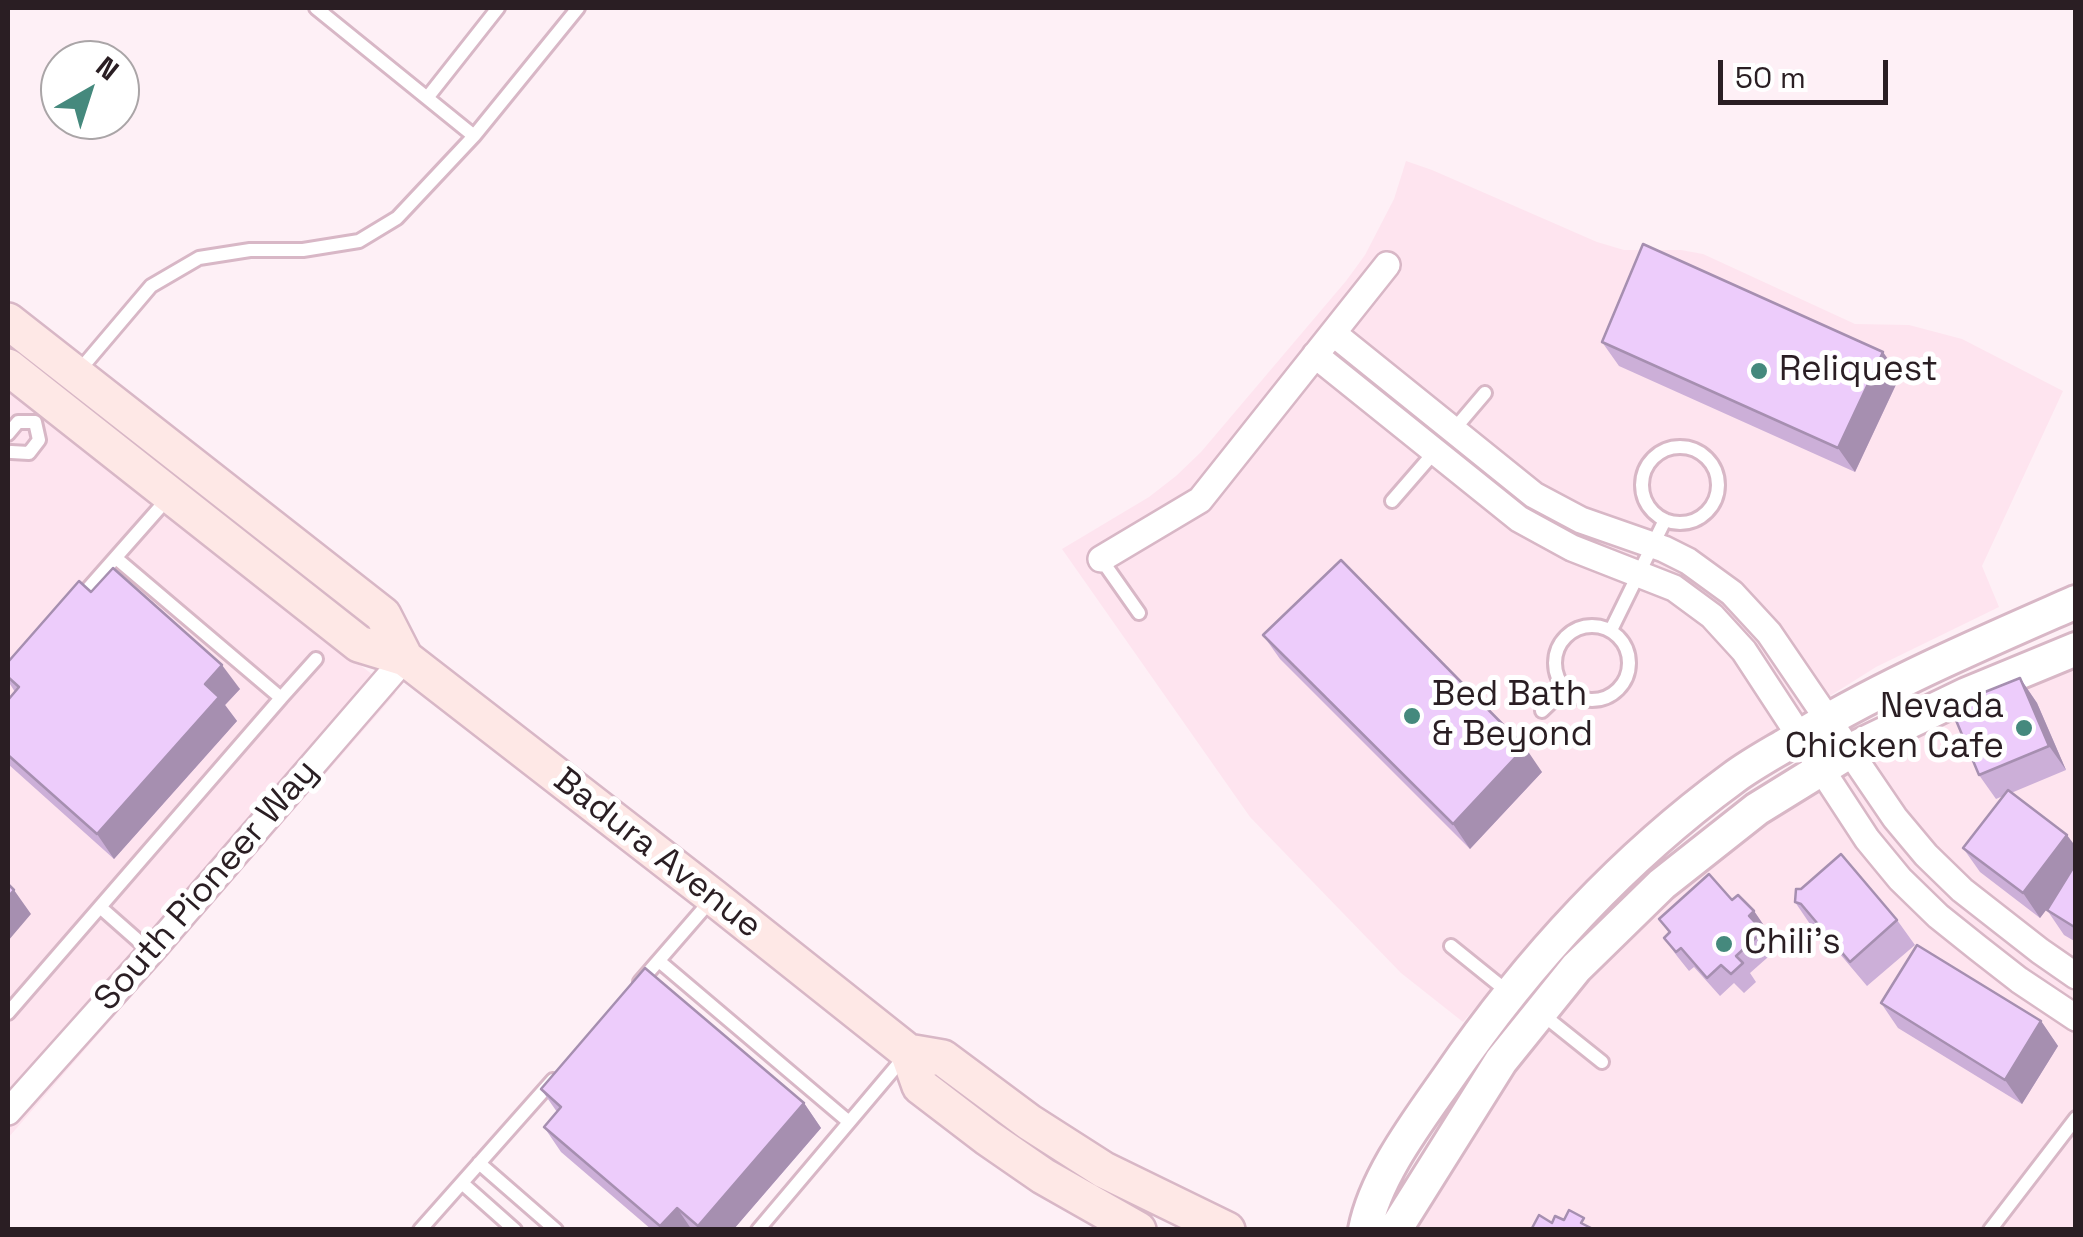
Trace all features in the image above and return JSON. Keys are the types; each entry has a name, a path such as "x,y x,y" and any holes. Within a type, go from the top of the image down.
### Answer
{"main road":[{"name":"Badura Avenue","path":"8,321 382,616 404,658"},
{"name":"Badura Avenue","path":"8,367 44,412 171,495 359,644 404,658 908,1052 944,1058 1028,1122 1104,1170 1226,1230"},
{"path":"44,412 76,374"},
{"name":"Badura Avenue","path":"908,1052 920,1086 947,1107 1043,1176 1138,1230"}],"street":[{"path":"1101,559 1200,500 1388,265"},
{"path":"1332,333 1556,509 1654,546 1712,576 1769,633 1895,818 1926,856 1962,890 2076,976"},
{"path":"1315,355 1495,502 1544,534 1674,588 1694,601 1744,651 1866,839 1900,880 1938,916 2019,980 2076,1018"},
{"path":"1365,1230 1369,1212 1403,1144 1474,1040 1551,943 1638,856 1734,777 1828,718 1951,656 2076,602"},
{"path":"1395,1230 1500,1061 1576,968 1662,884 1757,809 1850,751 1967,694 2076,650"},
{"name":"South Pioneer Way","path":"8,1112 404,658"}],"lane":[{"path":"316,8 474,136"},
{"path":"427,98 498,8"},
{"path":"76,374 152,286 198,258 250,250 303,250 358,240 397,218 474,136 578,8"},
{"path":"1392,502 1485,392"},
{"path":"44,412 39,440 28,453 9,454 8,435 18,422 44,412"},
{"path":"1668,448 1692,448 1712,463 1718,475 1716,501 1697,520 1684,524 1665,520 1649,508 1644,497 1644,473 1657,454 1668,448"},
{"path":"68,612 171,495"},
{"path":"1611,630 1665,520"},
{"path":"116,558 281,698"},
{"path":"1101,559 1139,613"},
{"path":"1588,625 1611,630 1621,638 1630,662 1622,686 1600,700 1576,697 1565,689 1554,668 1559,644 1566,635 1588,625"},
{"path":"8,1013 316,660"},
{"path":"1542,710 1565,689"},
{"path":"633,990 714,898"},
{"path":"100,907 151,952"},
{"path":"1452,946 1510,994"},
{"path":"658,962 849,1122"},
{"path":"1540,1012 1602,1062"},
{"path":"758,1230 908,1052"},
{"path":"420,1230 556,1076"},
{"path":"1990,1230 2076,1118"},
{"path":"479,1163 556,1230"},
{"path":"462,1183 515,1230"}],"shaded area":[{"path":"1406,161 1597,242 1624,250 1703,254 1855,324 1909,325 1962,339 2063,391 1982,566 1999,607 1876,667 1760,740 1652,824 1552,919 1463,1022 1401,973 1250,817 1062,549 1149,497 1201,452 1365,255 1394,199"},
{"path":"8,390 396,693 8,1138"},
{"path":"2075,664 2075,1229 1418,1230 1448,1169 1512,1069 1586,977 1671,894 1765,820 1865,757"}],"building":[{"name":"Reliquest","path":"1643,244 1883,352 1838,448 1602,342"},
{"name":"Bed Bath & Beyond","path":"1341,560 1525,747 1453,824 1263,635"},
{"path":"113,568 222,665 205,684 219,697 97,834 8,755 8,700 19,687 8,677 8,662 79,581 91,592"},
{"path":"2020,678 2049,746 1979,775 1950,706"},
{"path":"2008,790 2067,835 2023,893 1963,848"},
{"path":"1841,854 1897,920 1850,962 1801,904 1795,902 1796,889 1801,889"},
{"path":"2076,863 2076,928 2047,910"},
{"name":"Chili's","path":"1709,874 1732,900 1738,895 1754,911 1749,916 1763,931 1736,956 1743,963 1731,974 1721,965 1707,978 1681,948 1676,952 1664,938 1670,932 1659,919"},
{"path":"1917,945 2041,1021 2005,1080 1881,1003"},
{"path":"645,968 804,1103 698,1226 677,1208 660,1226 544,1127 561,1107 541,1089"},
{"path":"1569,1210 1595,1230 1531,1230 1539,1215 1552,1223 1555,1216 1564,1220"}],"place":[{"name":"Reliquest","path":"1759,371"},
{"name":"Bed Bath & Beyond","path":"1412,716"},
{"name":"Nevada Chicken Cafe","path":"2024,728"},
{"name":"Chili's","path":"1724,944"}]}
